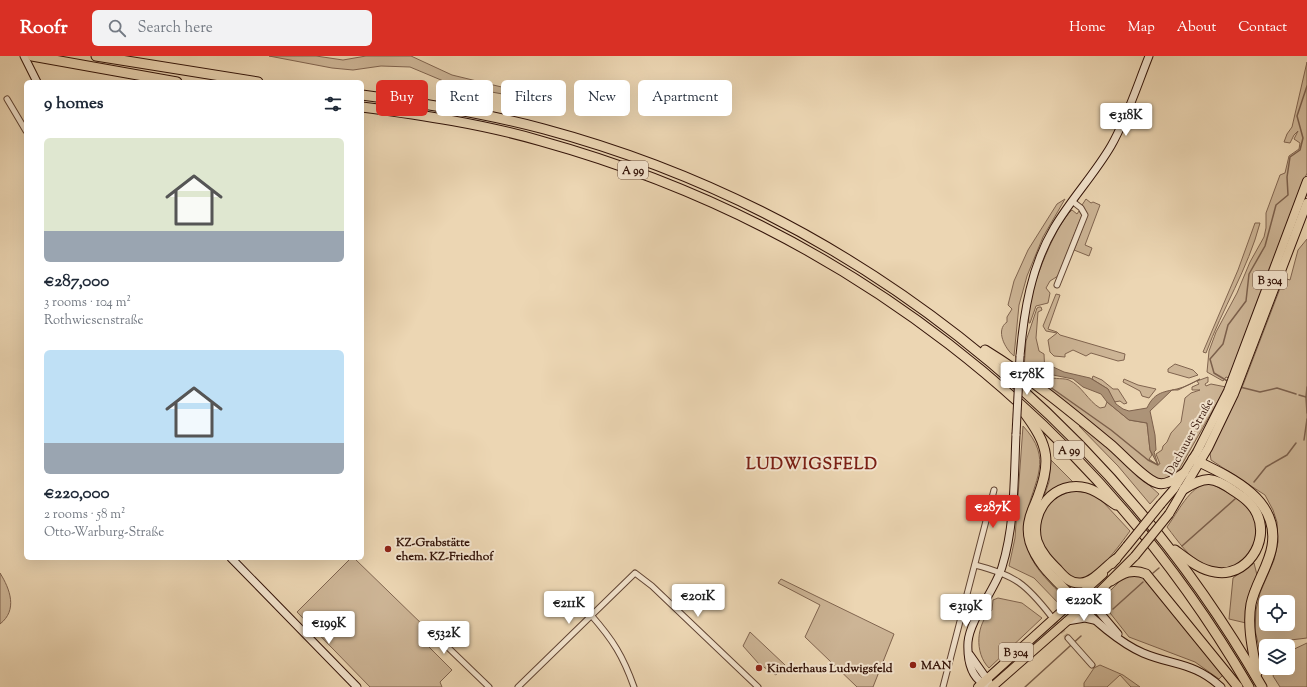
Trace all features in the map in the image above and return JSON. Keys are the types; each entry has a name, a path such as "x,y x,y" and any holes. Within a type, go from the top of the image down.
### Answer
{"highway":[{"path":"32,56 166,80"},
{"path":"96,56 246,80"},
{"name":"A 99","path":"364,95 452,108 544,129 642,160 692,179 773,218 834,250 896,290 954,332 1007,375 1056,420 1116,482 1167,544 1208,600 1260,684"},
{"name":"A 99","path":"364,107 442,119 538,140 638,171 708,200 781,236 849,274 917,319 972,361 1057,438 1126,512 1182,582 1218,634 1249,687"},
{"path":"954,332 1008,364 1118,450 1149,479 1162,484 1170,482 1184,473"},
{"path":"1008,392 1035,427 1042,440 1046,456 1045,478 1028,524 1030,541 1036,556 1046,570 1076,599"},
{"path":"1196,460 1249,491 1262,502 1269,514 1272,528 1272,546 1255,589 1251,605 1250,635 1260,684"},
{"path":"1167,544 1207,570 1222,573 1229,572 1246,564 1256,552 1260,543 1261,526 1258,514 1246,500 1235,491 1209,478 1198,481 1184,489"},
{"path":"1116,559 1086,582 1077,583 1070,581 1057,569 1041,550 1036,533 1037,518 1044,503 1053,494 1065,489 1077,487 1096,492 1126,512"},
{"path":"1110,581 1132,570 1146,574 1238,687"}],"main road":[{"name":"Dachauer Straße","path":"1236,381 1307,181"},
{"name":"Dachauer Straße","path":"991,687 1090,601 1135,556 1169,514 1184,489 1196,460 1236,381 1307,203"},
{"name":"Dachauer Straße","path":"982,683 1108,570 1184,473 1196,460"}],"street":[{"path":"24,56 36,80"},
{"path":"1000,573 1010,528 1020,356 1025,310 1035,271 1054,228 1072,201 1096,170 1112,144 1149,56"},
{"path":"7,99 24,127"},
{"path":"1057,285 1085,215 1081,208 1072,201"},
{"path":"943,687 994,490"},
{"path":"233,560 357,687"},
{"path":"975,565 1000,573 1018,581 1030,589 1051,616"},
{"path":"518,687 634,573 652,586 758,687"},
{"name":"B 304","path":"991,687 982,683 969,651 970,633 1000,573"},
{"path":"1076,599 1090,601 1126,643"},
{"path":"1076,599 1082,608 1126,643 1143,653 1198,670 1221,687"},
{"path":"591,615 620,652 634,687"},
{"path":"1067,621 1085,618 1098,622"},
{"path":"433,632 489,687"},
{"path":"1068,638 1092,665"}],"shaded area":[{"path":"269,56 316,56 343,60 366,56 411,56 452,75 473,80 441,80 410,67 381,66 353,70 332,68"},
{"path":"1307,62 1307,173 1229,378 1226,377 1223,381 1207,372 1209,351 1216,332 1237,293 1250,262 1264,237 1266,228 1266,213 1280,175 1285,173 1289,156 1299,149 1300,143 1294,139 1298,131 1290,143 1284,142 1292,127"},
{"path":"493,85 501,87 501,94 493,92"},
{"path":"1065,199 1043,237 1027,276 1019,305 1014,356 1007,349 1003,339 1002,330 1003,325 1007,322 1007,317 1012,309 1008,305 1014,281 1028,250 1057,204"},
{"path":"1086,199 1091,203 1093,202 1100,205 1085,245 1092,248 1089,256 1074,250 1086,219 1087,214 1082,205"},
{"path":"1072,210 1077,214 1079,211 1082,215 1058,276 1050,281 1046,288 1050,293 1048,303 1036,306 1029,323 1028,313 1035,282 1057,231"},
{"path":"1255,223 1260,223 1249,257 1206,353 1203,352 1238,270"},
{"path":"1307,239 1307,638 1295,639 1259,639 1259,648 1255,630 1256,610 1259,597 1259,631 1295,631 1295,595 1260,595 1274,560 1278,542 1277,522 1273,510 1265,495 1211,460 1210,453 1243,385 1284,278 1290,280 1298,250"},
{"path":"1056,294 1060,295 1048,329 1057,332 1060,335 1125,354 1124,360 1118,361 1091,353 1086,356 1073,350 1065,354 1065,357 1054,356 1050,352 1048,340 1057,333 1046,331 1043,326"},
{"path":"1041,307 1042,310 1038,312 1036,338 1039,351 1044,354 1045,374 1054,378 1066,379 1074,383 1092,402 1100,408 1105,407 1107,402 1129,420 1147,423 1150,450 1152,455 1149,459 1156,464 1160,464 1156,454 1162,450 1171,433 1181,422 1185,398 1191,393 1200,390 1192,390 1192,387 1199,384 1197,381 1208,377 1208,382 1205,384 1206,386 1211,384 1226,387 1177,473 1168,479 1157,480 1026,373 1027,371 1024,369 1026,341 1037,308"},
{"path":"1175,364 1193,370 1198,375 1189,378 1168,372 1168,369"},
{"path":"1051,366 1064,372 1090,378 1108,389 1116,404 1129,411 1147,408 1156,396 1163,392 1172,390 1150,411 1155,435 1156,450 1154,452 1158,465 1150,450 1147,423 1129,420 1107,402 1101,394 1083,387 1073,379 1053,375 1047,370"},
{"path":"1093,376 1102,380 1113,389 1118,389 1127,403 1124,404 1120,401 1114,402 1108,389 1092,379"},
{"path":"1124,379 1138,385 1156,389 1149,398 1142,396 1140,391 1123,382"},
{"path":"1081,424 1159,494 1150,504 1118,466 1079,426"},
{"path":"1023,426 1038,449 1040,459 1037,480 1025,520 1027,544 1035,565 1064,598 1064,602 1061,606 1034,578 1009,566 1015,538"},
{"path":"1051,460 1074,483 1043,499 1049,482"},
{"path":"1209,482 1245,505 1253,516 1256,529 1255,541 1250,553 1242,562 1231,568 1219,570 1199,563 1184,549 1167,527 1190,494 1202,485"},
{"path":"1073,491 1091,493 1104,503 1130,531 1108,560 1087,577 1080,579 1067,575 1048,555 1040,541 1039,531 1039,522 1047,506 1063,494"},
{"path":"349,560 356,560 427,629 419,637 452,670 440,682 442,687 370,687 297,612"},
{"path":"1254,563 1257,575 1250,591 1246,623 1229,619 1233,578"},
{"path":"0,573 9,592 11,606 6,618 0,624"},
{"path":"1125,576 1142,576 1149,583 1224,674 1219,679 1195,662 1129,637 1101,600"},
{"path":"781,579 894,634 873,687 857,687 805,637 820,605 778,583"},
{"path":"998,598 1022,603 1042,618 989,668 984,662 979,646 980,630 983,622 992,610 993,600"},
{"path":"750,632 785,665 776,675 759,664 743,646"},
{"path":"1307,643 1307,687 1280,687 1273,675 1295,675 1295,649"},
{"path":"1100,665 1123,675 1140,687 1131,687 1120,675 1107,687 1084,687 1084,683 1094,668"}],"waterway":[{"path":"1229,382 1214,373 1210,359 1223,344 1228,325 1246,301 1249,274 1265,246 1276,205 1288,195 1287,177 1290,157 1300,150 1303,138 1297,116 1307,86"},
{"path":"1036,377 1111,430 1148,460 1158,465 1157,464"},
{"path":"1240,387 1260,392 1277,388 1296,394"},
{"path":"1306,397 1307,387"},
{"path":"1299,395 1306,397 1307,413"},
{"path":"1304,440 1307,419"},
{"path":"1254,482 1266,467 1287,455 1296,443"},
{"path":"1182,546 1235,499"},
{"path":"1153,573 1159,568"},
{"path":"1113,609 1143,582"},
{"path":"1025,687 1081,636"}],"tunnel":[{"path":"1051,617 1068,638"}],"place":[{"name":"KZ-Grabstätte ehem. KZ-Friedhof","path":"388,549"},
{"name":"MAN","path":"913,665"},
{"name":"Kinderhaus Ludwigsfeld","path":"759,668"}],"district":[{"name":"LUDWIGSFELD","path":"812,463"}]}
